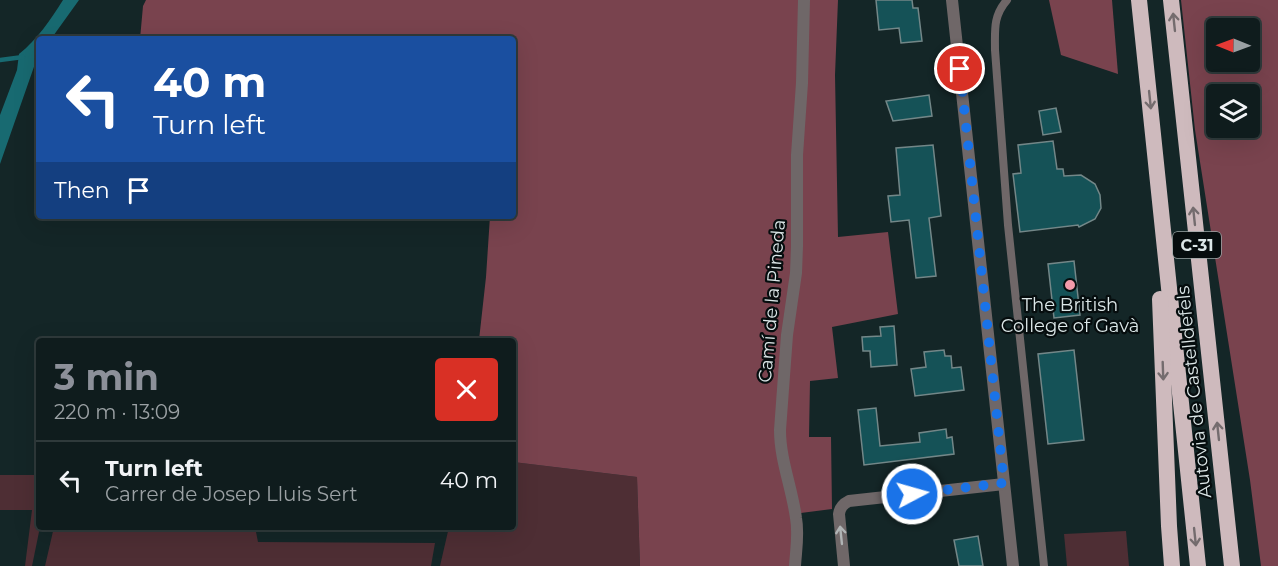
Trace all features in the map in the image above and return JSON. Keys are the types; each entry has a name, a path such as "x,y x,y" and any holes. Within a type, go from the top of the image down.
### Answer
{"highway":[{"name":"Autovia de Castelldefels","path":"1139,0 1198,566"},
{"name":"Autovia de Castelldefels","path":"1171,0 1232,566"},
{"path":"1156,166 1172,566"},
{"path":"1224,489 1237,566"},
{"path":"1168,566 1169,526"}],"street":[{"name":"Camí de la Pineda","path":"795,566 797,520 780,445 780,430 787,335 796,264 797,155 804,0"},
{"path":"952,0 1013,566"},
{"path":"844,566 838,514 843,504 856,499 1004,483"}],"lane":[{"path":"1007,0 999,9 995,27 996,62 1008,225 1044,566"}],"shaded area":[{"path":"146,0 838,0 835,75 838,237 888,232 898,314 832,327 838,378 810,381 809,437 831,437 832,509 793,514 791,566 640,566 637,477 516,462 516,338 479,338 490,219 516,219 516,36 140,36 143,6"},
{"path":"1049,0 1112,0 1118,74 1061,55"},
{"path":"1181,0 1278,0 1278,566 1261,566 1250,480 1195,130"},
{"path":"516,462 637,477 640,566 440,566 448,530 516,530"},
{"path":"0,475 36,475 36,530 39,530 32,566 25,566 32,510 0,510"},
{"path":"53,530 256,530 258,542 435,543 431,566 45,566"},
{"path":"1126,531 1129,566 1067,566 1064,534"}],"water":[{"path":"63,0 79,0 53,36 38,36"},
{"path":"36,38 36,61 0,164 0,115 17,70 19,54"}],"building":[{"path":"876,0 912,0 913,8 918,8 922,41 901,43 899,28 879,30"},
{"path":"929,95 932,116 893,121 886,101"},
{"path":"1056,108 1061,132 1043,135 1039,111"},
{"path":"1053,141 1057,169 1063,169 1064,176 1081,175 1095,184 1100,195 1101,208 1095,219 1079,227 1078,225 1020,232 1013,174 1021,173 1018,145"},
{"path":"933,145 941,216 929,218 936,276 916,278 909,220 891,222 888,196 900,195 896,148"},
{"path":"1074,261 1080,315 1054,318 1048,264"},
{"path":"894,326 897,365 871,367 870,351 863,351 862,337 881,336 880,327"},
{"path":"944,350 945,356 951,356 952,368 961,367 964,390 915,396 911,369 926,367 924,352"},
{"path":"1074,350 1084,440 1048,444 1038,354"},
{"path":"876,408 880,446 920,442 919,433 946,429 947,438 952,437 954,454 864,465 858,410"},
{"path":"978,536 983,566 959,566 954,540"}],"waterway":[{"path":"0,60 23,57"}],"place":[{"name":"The British College of Gavà","path":"1070,285"}],"route":[{"path":"912,494 1004,483 960,69"}]}
